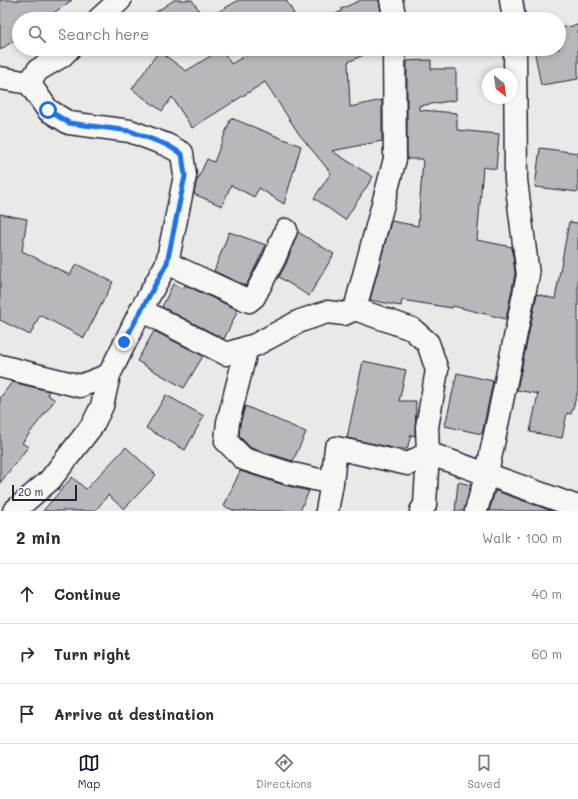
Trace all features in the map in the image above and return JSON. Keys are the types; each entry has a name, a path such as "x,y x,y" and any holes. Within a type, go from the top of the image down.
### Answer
{"street":[{"path":"107,12 120,0"},
{"path":"391,0 394,12"},
{"path":"510,0 513,12"},
{"path":"29,83 38,70 62,56"},
{"path":"355,309 395,159 394,56"},
{"path":"476,511 487,473 528,275 516,180 515,56"},
{"path":"0,78 29,83 48,110 69,123 130,131 167,145 182,154 185,176 167,263 140,310 109,375 102,406 92,426 50,480 14,511"},
{"path":"167,263 249,301 254,297 274,259 286,230"},
{"path":"140,310 226,354 255,345 300,321 327,312 344,314 355,309 412,329 428,343 437,370 427,427 428,453 425,505 422,511"},
{"path":"247,347 228,422 226,440 244,459 288,473 332,483"},
{"path":"0,366 80,386 109,375"},
{"path":"327,511 336,448 408,464 428,453 578,507"}],"building":[{"path":"0,0 72,0 55,12 12,12 12,42 0,50"},
{"path":"174,0 192,0 200,12 156,12"},
{"path":"239,0 286,0 293,12 218,12"},
{"path":"361,0 379,0 381,12 340,12 342,11 341,9"},
{"path":"578,25 578,79 541,85 535,56 566,56 566,27"},
{"path":"155,56 166,56 186,71 211,56 226,56 231,64 245,56 362,56 348,62 350,107 382,100 382,141 332,151 373,177 345,220 314,198 331,173 299,134 265,82 192,128 172,97 162,111 132,89"},
{"path":"431,60 431,69 456,69 456,100 419,106 419,110 457,113 457,130 499,134 496,169 483,167 477,240 512,247 515,274 506,319 453,306 452,308 402,300 401,306 370,300 391,221 418,226 423,159 407,159 407,61"},
{"path":"231,118 301,146 284,204 259,188 254,197 231,185 222,206 194,194 196,183 207,159 214,162"},
{"path":"540,148 578,153 578,192 535,187"},
{"path":"0,214 27,219 22,251 70,275 76,264 113,282 84,338 40,315 30,335 0,320"},
{"path":"569,222 578,223 578,391 571,414 567,413 562,438 530,432 538,394 517,390 537,294 555,299"},
{"path":"229,232 266,245 246,286 214,271"},
{"path":"298,232 334,254 309,296 279,277 286,264"},
{"path":"173,284 183,289 185,285 238,310 224,339 162,307"},
{"path":"154,331 203,356 184,388 137,361"},
{"path":"363,361 406,370 399,401 416,401 415,436 411,435 407,449 397,449 347,438"},
{"path":"457,373 493,381 482,434 445,426"},
{"path":"12,382 49,391 47,394 55,400 22,443 28,447 0,483 0,398"},
{"path":"166,395 204,416 185,450 146,428"},
{"path":"245,406 306,432 293,461 251,448 239,436 240,424"},
{"path":"126,447 156,475 124,509 108,495 95,511 43,511 72,477 86,489"},
{"path":"240,471 309,491 300,511 235,511 224,506"},
{"path":"458,482 471,485 464,511 455,511"},
{"path":"496,491 552,511 489,511"}],"route":[{"path":"48,110 69,123 130,131 167,145 182,154 185,176 167,263 140,310 124,342"}]}
